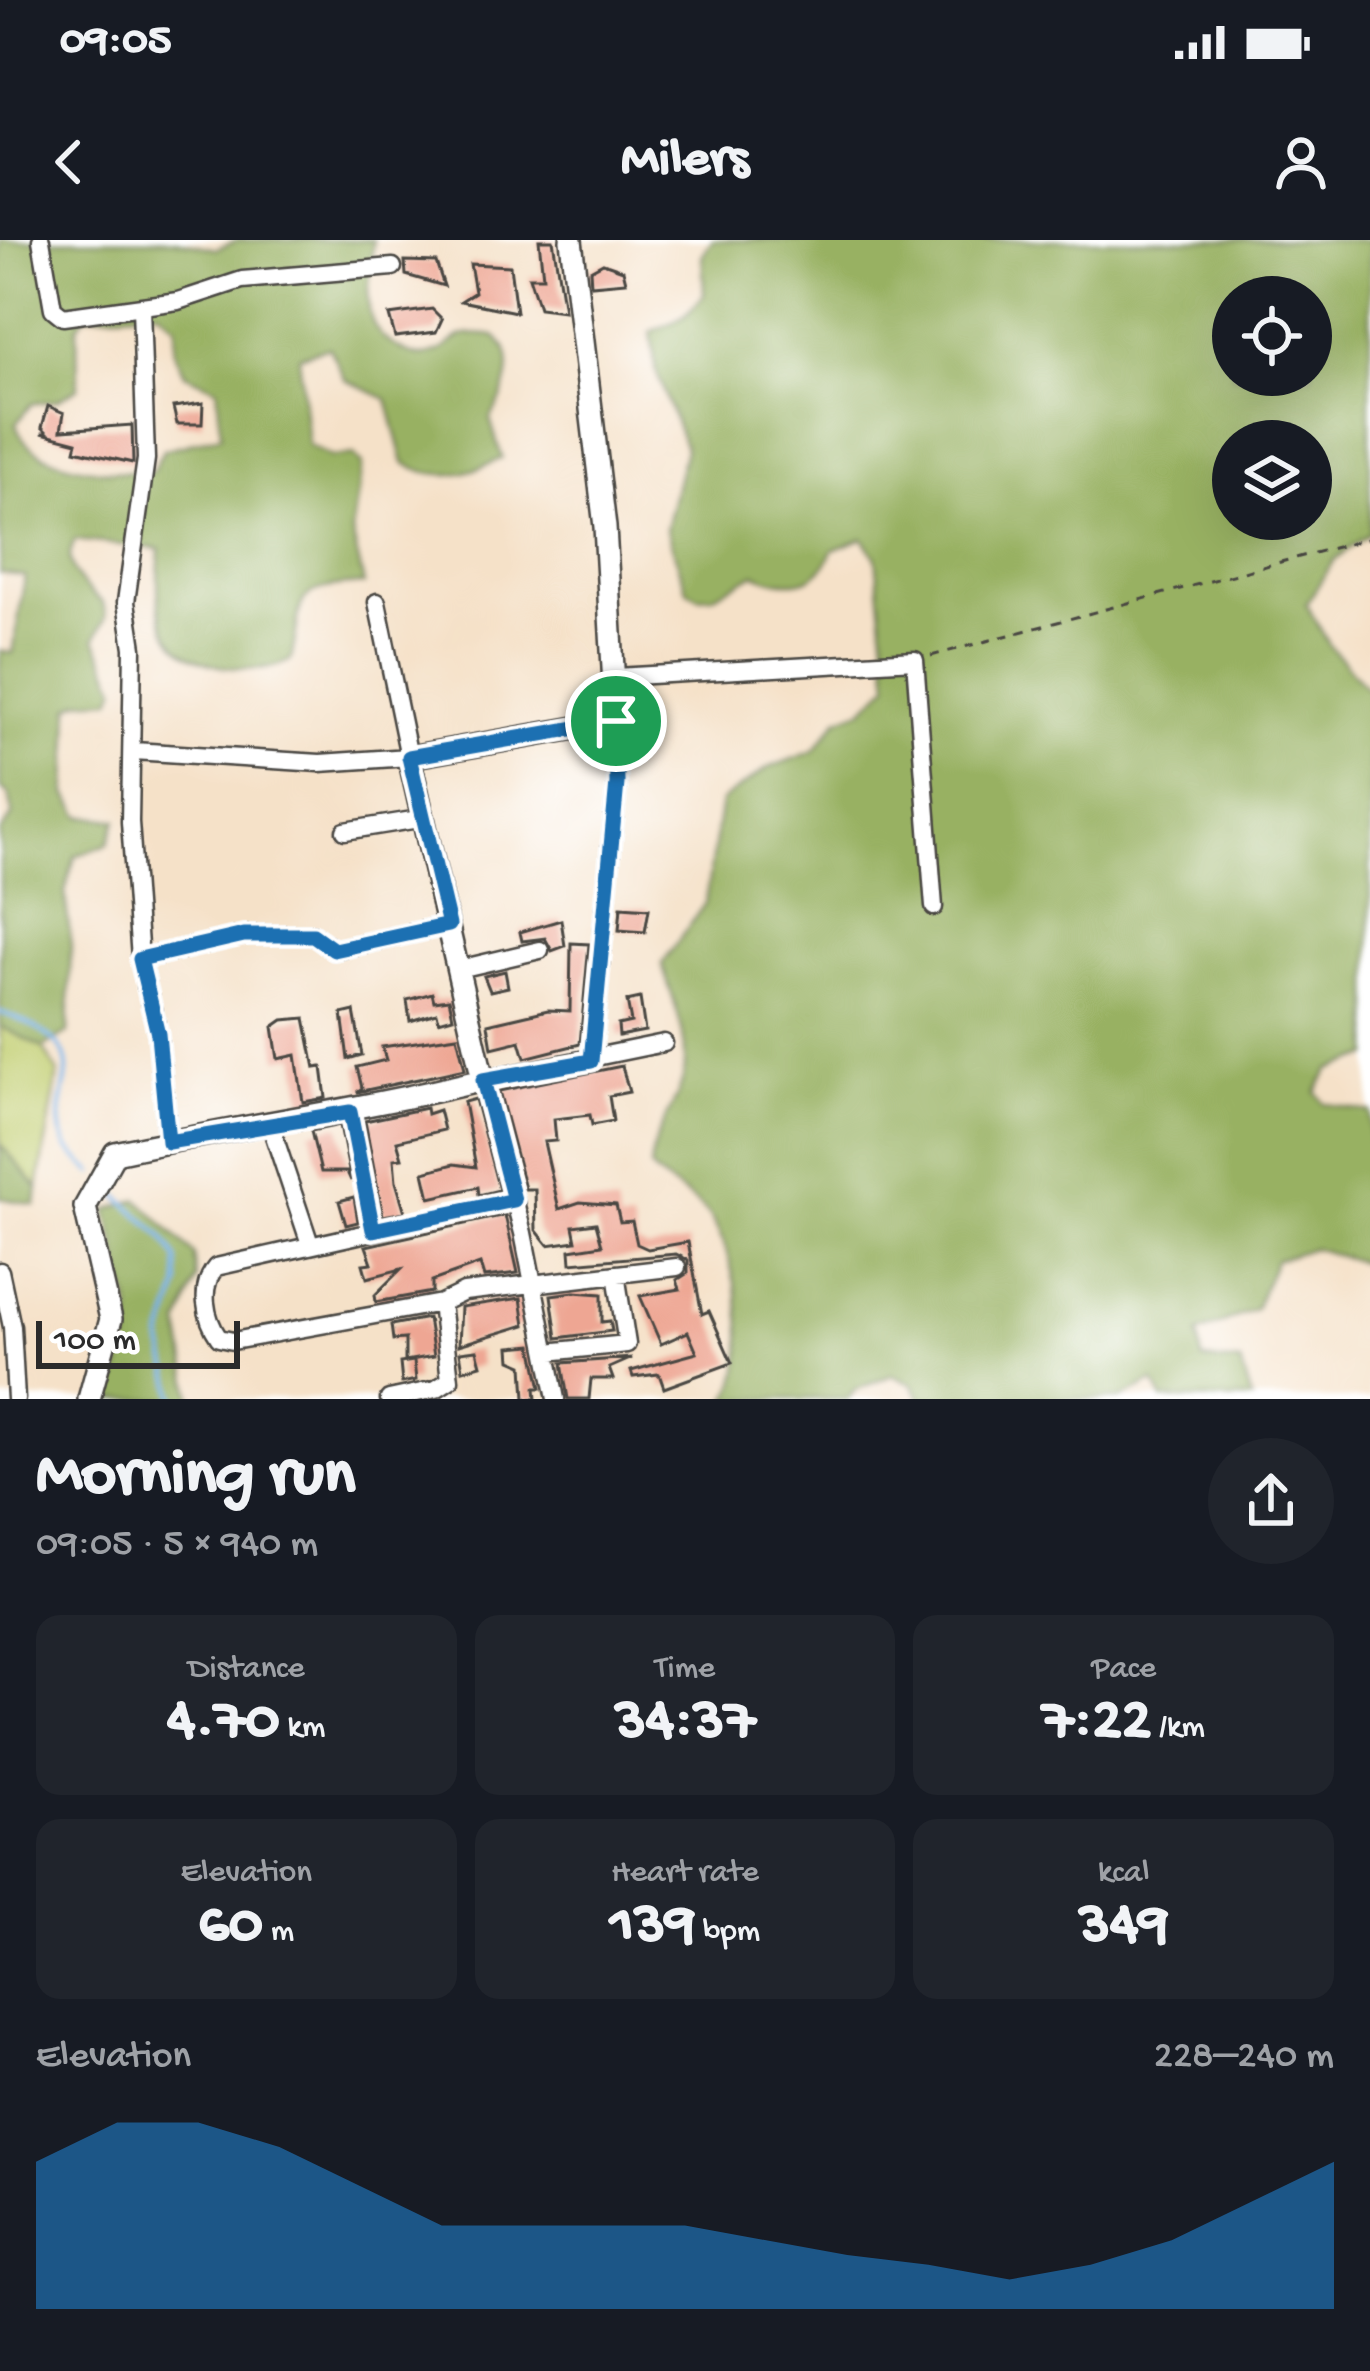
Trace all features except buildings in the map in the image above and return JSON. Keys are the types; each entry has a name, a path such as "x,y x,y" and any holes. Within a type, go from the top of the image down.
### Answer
{"street":[{"path":"41,240 58,316 141,307 242,280 393,267"},
{"path":"571,240 605,526 616,676 617,783 591,1061"},
{"path":"141,307 146,458 126,602 134,648 130,822 140,959 158,1034 168,1142"},
{"path":"377,602 556,1399"},
{"path":"616,676 915,660 934,907"},
{"path":"134,751 320,763 409,757 616,721"},
{"path":"345,831 424,818"},
{"path":"140,959 244,935 313,935 334,950 449,925"},
{"path":"459,969 540,950"},
{"path":"89,1399 111,1319 86,1223 90,1194 115,1153 269,1121 350,1112 664,1043"},
{"path":"350,1112 373,1230"},
{"path":"269,1121 310,1244"},
{"path":"514,1200 216,1268 205,1295 220,1338 232,1341 441,1303 464,1292 677,1267"},
{"path":"0,1271 16,1399"},
{"path":"547,1352 627,1344 616,1274"},
{"path":"388,1399 436,1389 450,1380 441,1303"}],"path":[{"path":"915,660 1370,538"}],"green space":[{"path":"0,240 174,240 216,249 239,240 373,240 368,302 375,328 385,339 422,355 468,335 495,336 503,345 508,377 490,419 502,458 478,469 441,474 404,463 387,399 345,380 329,347 299,356 308,445 331,457 354,455 362,465 352,532 364,584 310,594 300,611 291,660 263,668 234,668 190,656 166,630 161,613 160,549 75,540 72,567 81,583 103,603 106,616 95,639 117,687 112,699 80,701 70,707 67,794 81,816 117,820 108,844 75,856 65,892 71,946 68,1033 43,1048 0,1026 0,833 13,815 9,795 0,788 0,651 13,653 25,576 0,573","holes":["158,310 176,326 174,351 185,374 217,388 221,435 163,450 152,472 74,466 37,451 24,439 16,424 31,404 57,400 78,388 77,327 85,316"]},
{"path":"712,240 1370,240 1370,533 1334,560 1306,604 1330,646 1370,692 1370,1056 1329,1070 1316,1092 1324,1103 1370,1112 1370,1265 1313,1248 1275,1260 1255,1309 1198,1334 1202,1360 1241,1363 1252,1399 1162,1399 1154,1382 1120,1399 921,1399 913,1385 892,1375 855,1390 848,1399 727,1399 736,1382 741,1335 727,1255 703,1209 650,1168 685,1064 680,1021 662,964 705,903 721,801 768,768 814,751 838,719 862,710 889,684 876,558 863,538 833,550 820,571 801,581 755,574 712,596 699,597 687,590 666,529 685,448 656,371 651,332 685,316 704,295 702,256"},
{"path":"0,1026 43,1048 58,1073 38,1188 0,1144"},
{"path":"0,1144 38,1188 36,1205 0,1198"},
{"path":"138,1199 194,1254 197,1278 180,1325 192,1399 111,1399 129,1339 131,1310 107,1210"}],"waterway":[{"path":"0,1012 36,1028 56,1043 65,1058 61,1125 67,1146 93,1173"},
{"path":"106,1185 162,1236 177,1259 179,1286 162,1339 175,1399"}],"route":[{"path":"616,721 617,783 591,1061 483,1080 514,1200 373,1230 350,1112 269,1121 168,1142 158,1034 140,959 244,935 313,935 334,950 449,925 409,757 616,721"}]}
